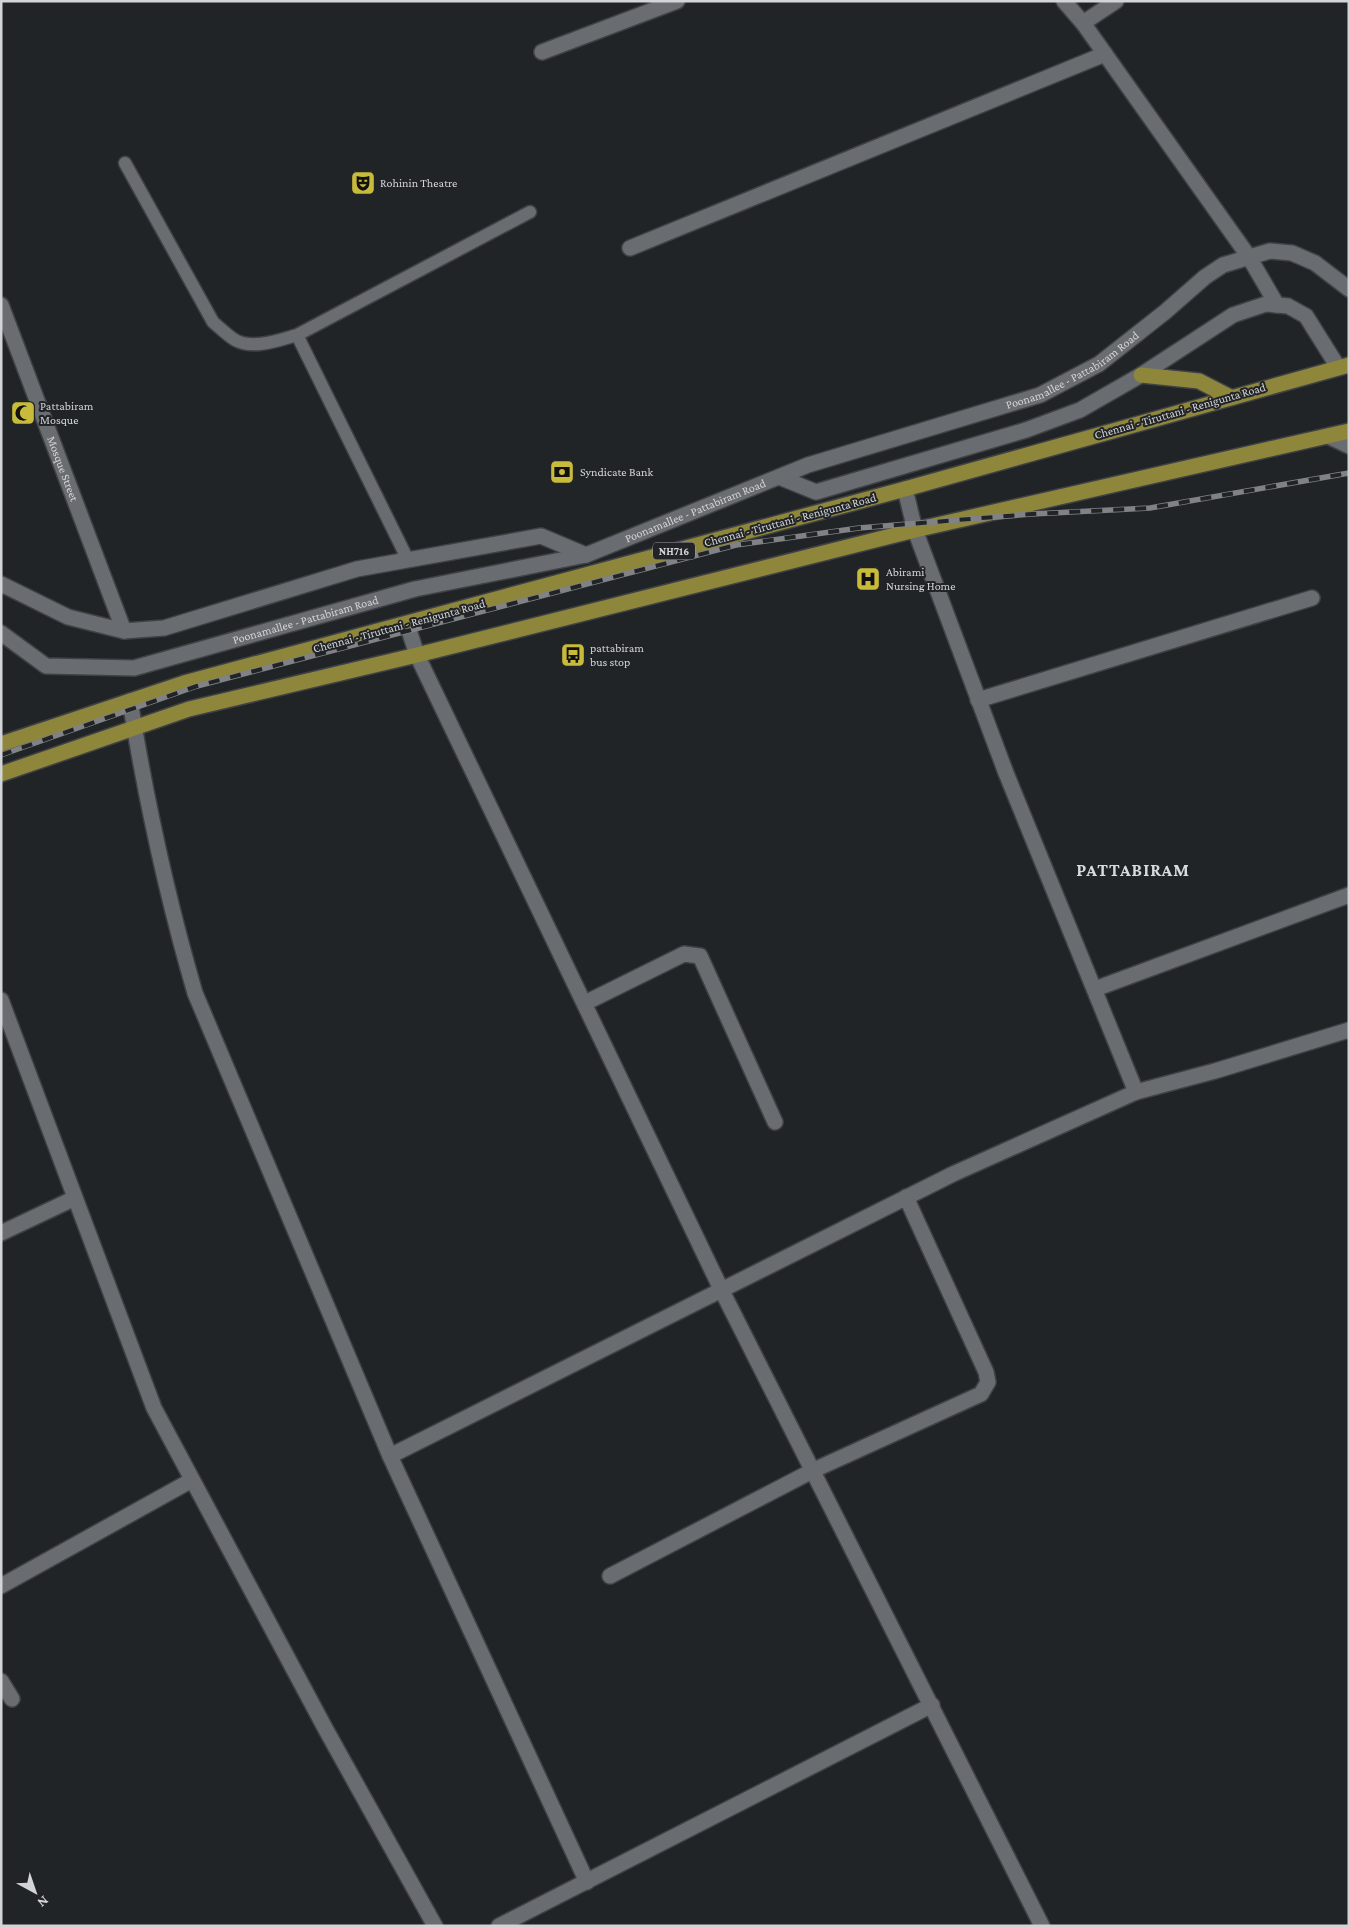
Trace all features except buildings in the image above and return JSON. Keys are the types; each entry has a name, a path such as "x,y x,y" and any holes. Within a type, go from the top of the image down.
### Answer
{"highway":[{"name":"Chennai - Tiruttani - Renigunta Road","path":"1,744 184,683 904,489 1343,366"},
{"path":"1141,375 1199,381 1230,397"},
{"path":"1,774 189,709 417,655 915,530 1349,431"}],"street":[{"path":"542,52 678,1"},
{"path":"1064,1 1083,23 1248,257 1277,305"},
{"path":"1083,23 1116,1"},
{"path":"630,248 1105,54"},
{"name":"Poonamallee - Pattabiram Road","path":"1,634 46,666 134,668 415,589 586,555 808,465 1040,395 1070,381 1099,364 1165,312 1205,277 1223,265 1270,252 1292,253 1315,263 1349,288"},
{"path":"779,477 816,492 1026,430 1080,410 1141,375 1233,315 1249,308 1266,304 1288,306 1306,316 1343,366"},
{"name":"Mosque Street","path":"1,305 124,632"},
{"path":"1328,436 1349,446"},
{"path":"904,489 915,530 978,700 1136,1092"},
{"path":"1,584 68,617 124,632 164,628 357,570 541,536 586,555"},
{"path":"978,700 1312,598"},
{"path":"407,624 417,655 721,1289 1043,1926"},
{"path":"130,701 154,835 172,913 195,993 390,1456 587,1882"},
{"path":"1095,989 1349,895"},
{"path":"585,1003 684,954 693,953 700,956 775,1122"},
{"path":"1,1000 154,1408 435,1926"},
{"path":"390,1456 953,1174 1136,1092 1215,1071 1349,1030"},
{"path":"610,1576 814,1470 981,1394 988,1382 986,1372 906,1197"},
{"path":"1,1233 75,1198"},
{"path":"1,1586 192,1480"},
{"path":"1,1681 12,1699"},
{"path":"499,1926 932,1705"}],"lane":[{"path":"125,163 213,322 236,341 268,343 297,335 530,212"},
{"path":"297,335 408,560"}],"railway":[{"path":"1,755 197,686 736,545 859,528 1032,514 1150,508 1349,473"}],"place":[{"name":"Rohinin Theatre","path":"363,183"},
{"name":"Pattabiram Mosque","path":"23,413"},
{"name":"Syndicate Bank","path":"562,472"},
{"name":"Abirami Nursing Home","path":"868,579"},
{"name":"pattabiram bus stop","path":"573,655"}],"district":[{"name":"PATTABIRAM","path":"1133,870"}]}
